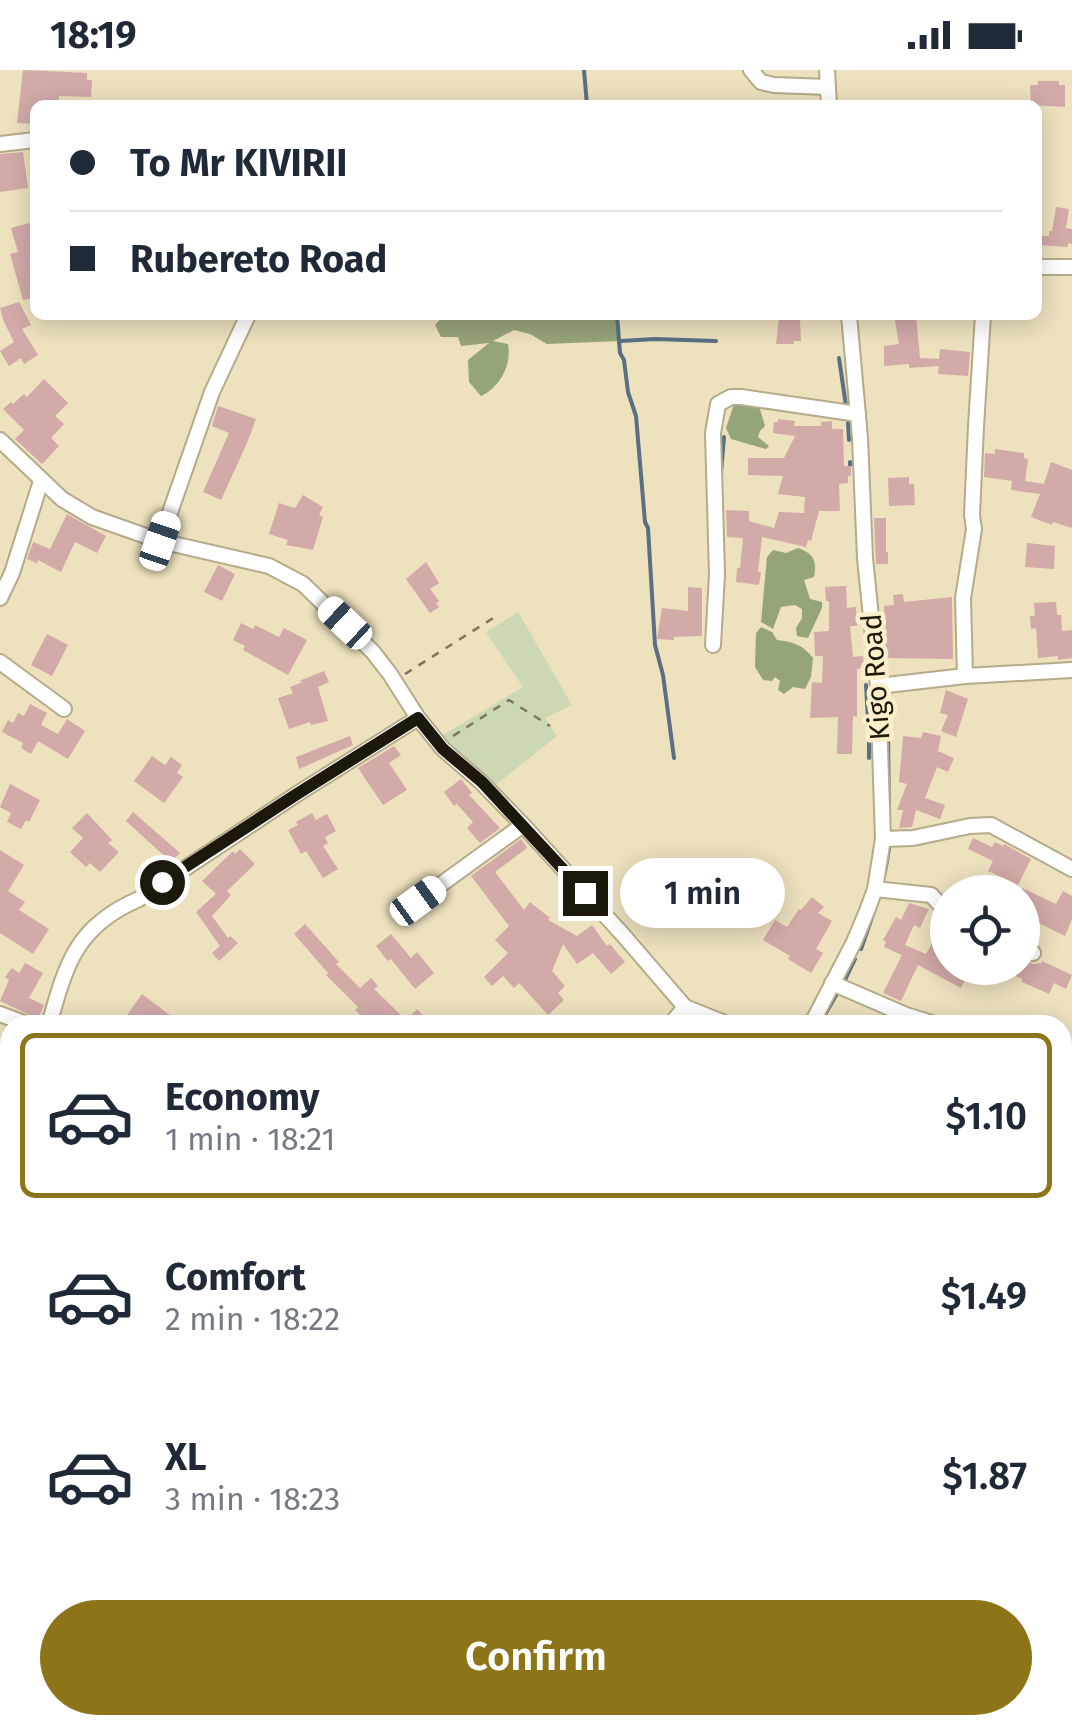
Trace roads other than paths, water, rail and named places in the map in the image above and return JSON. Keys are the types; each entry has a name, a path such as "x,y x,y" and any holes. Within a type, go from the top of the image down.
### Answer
{"street":[{"path":"751,70 761,82 774,85 828,87"},
{"path":"827,70 829,100"},
{"path":"0,144 30,141"},
{"path":"1042,268 1072,266"},
{"path":"160,541 212,392 246,320"},
{"name":"Kigo Road","path":"815,1015 854,942 875,889 883,839 878,686 849,320"},
{"path":"965,676 964,598 973,541 984,320"},
{"path":"713,645 717,574 713,433 718,404 731,397 858,414"},
{"path":"0,440 62,500 92,518 160,541 269,566 303,584 353,630 454,761 482,782 523,824 685,1007 705,1015"},
{"path":"0,598 40,481"},
{"path":"0,662 64,709"},
{"path":"878,686 1072,670"},
{"path":"51,1015 70,959 98,922 418,718"},
{"path":"418,901 523,824"},
{"path":"883,839 991,825 1072,868"},
{"path":"875,889 930,895"},
{"path":"832,983 906,1015"},
{"path":"678,1015 685,1007"}],"waterway":[{"path":"584,70 587,100"},
{"path":"617,320 620,353 636,416 655,645 674,758"},
{"path":"620,341 716,341"},
{"path":"839,358 846,406"},
{"path":"848,423 849,440"},
{"path":"721,472 724,437"},
{"path":"866,685 868,719"},
{"path":"869,728 869,758"},
{"path":"888,728 889,826"},
{"path":"885,872 890,843"},
{"path":"861,949 879,897"},
{"path":"845,980 855,959"},
{"path":"825,1015 838,992"}]}
